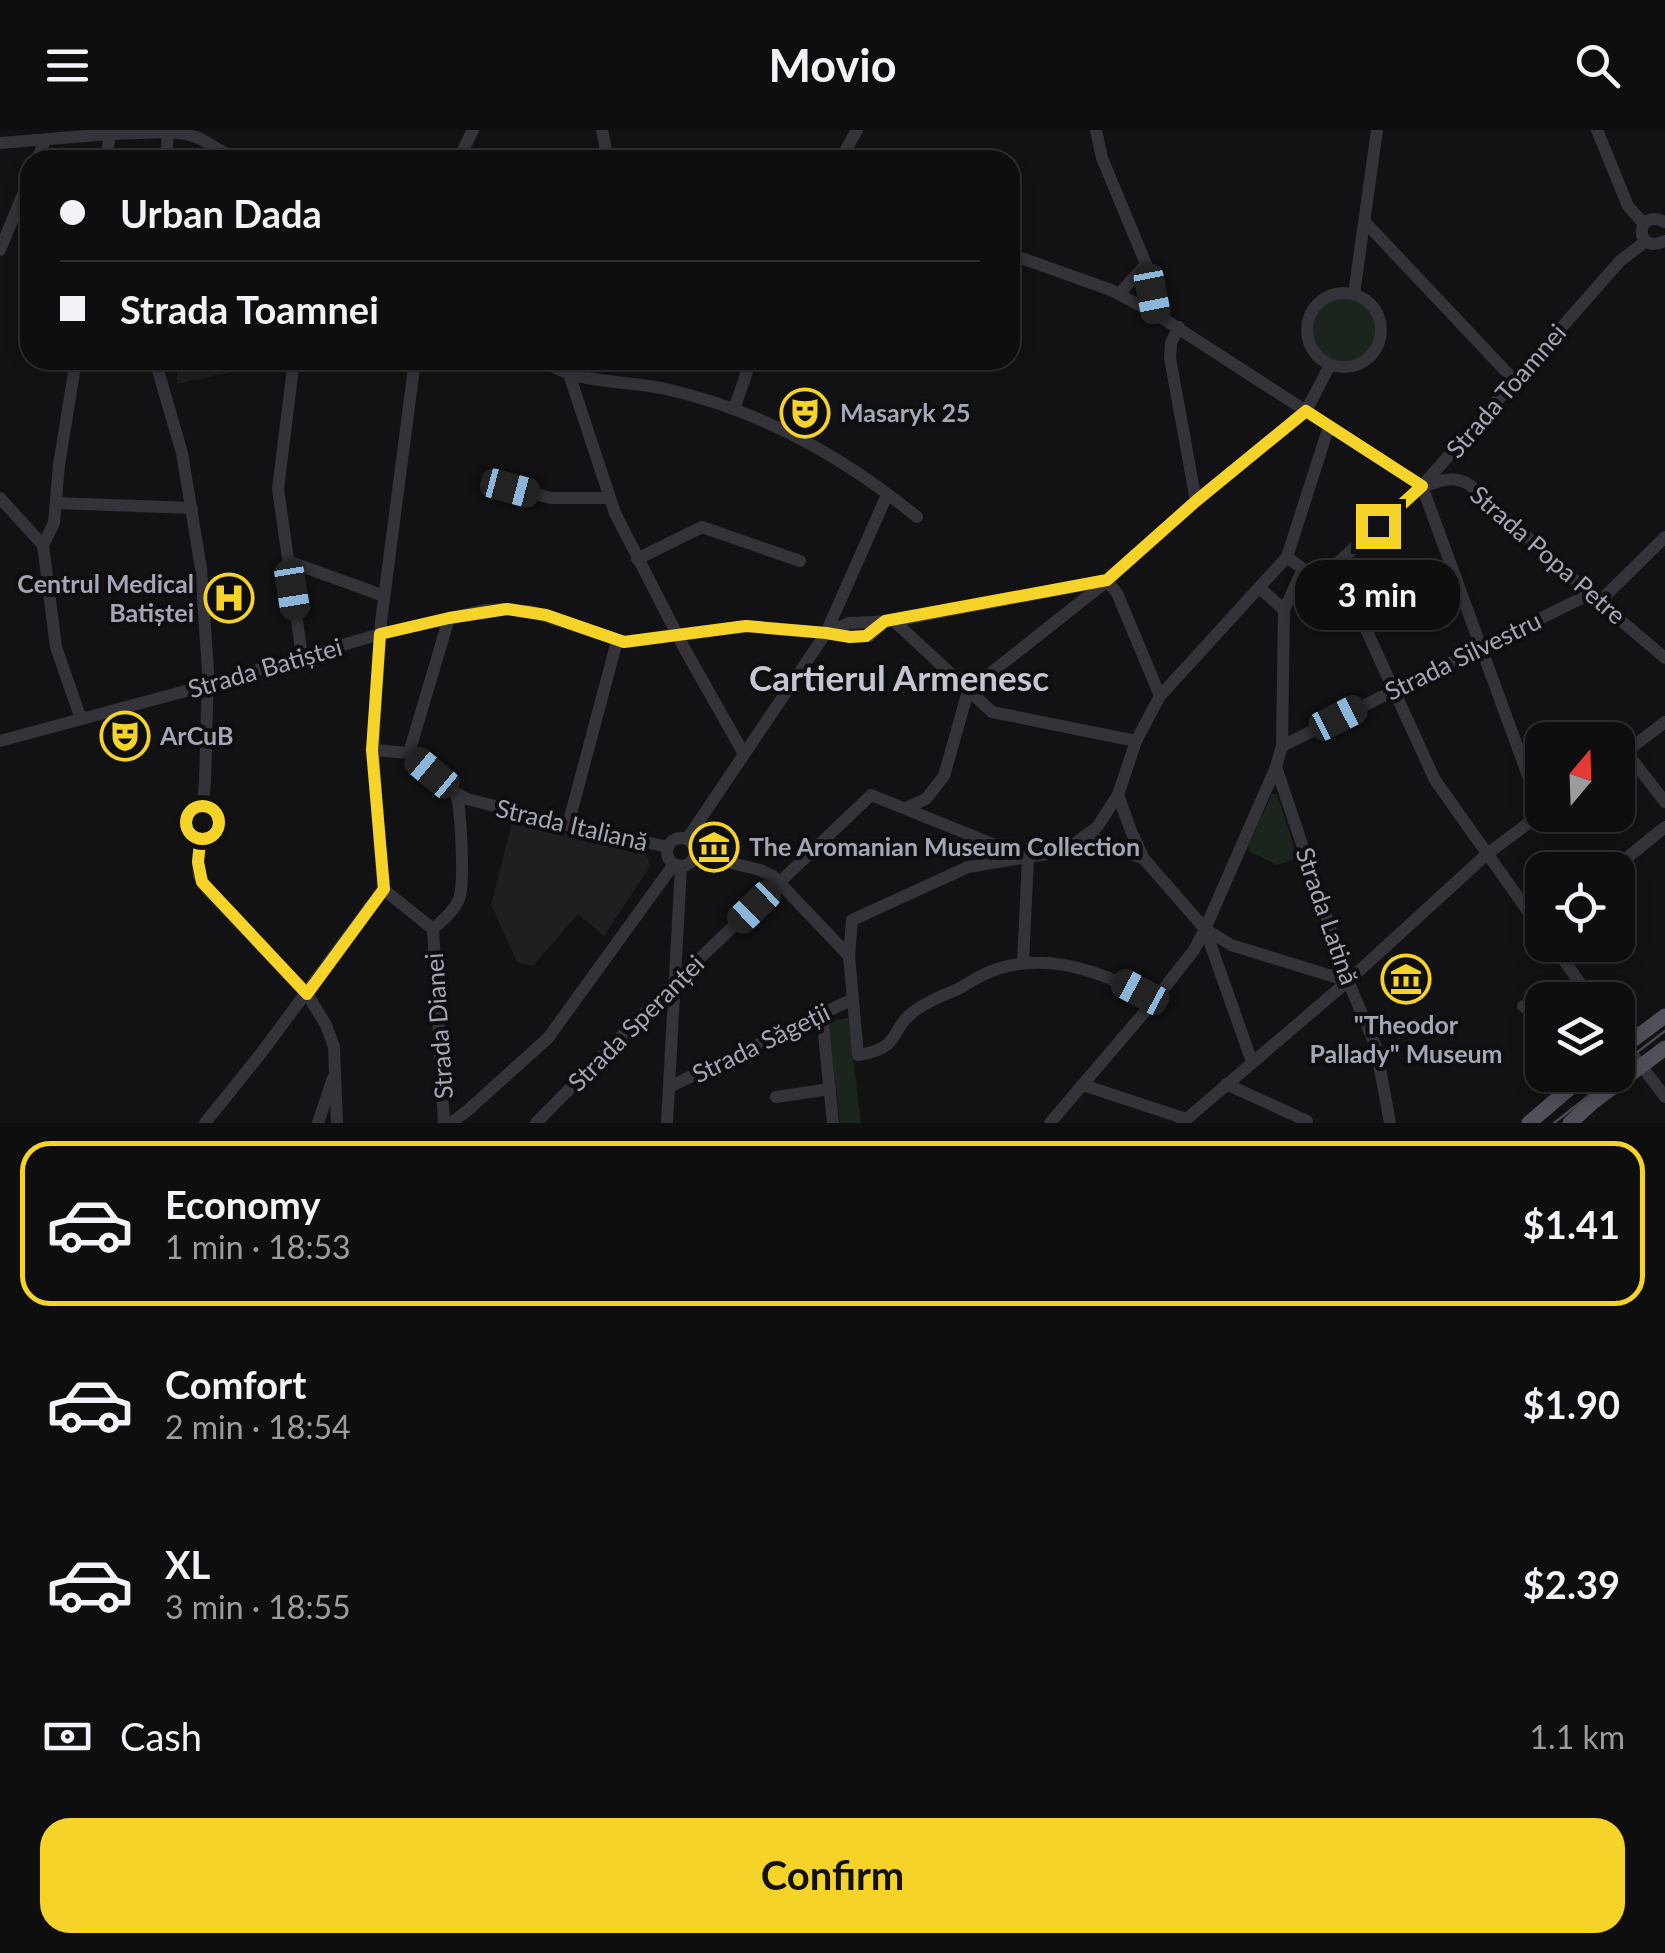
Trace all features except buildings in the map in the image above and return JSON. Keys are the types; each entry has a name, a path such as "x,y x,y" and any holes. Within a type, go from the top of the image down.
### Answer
{"main road":[{"path":"1635,1034 1665,1016"},
{"path":"1570,1123 1665,1048"},
{"path":"1529,1123 1565,1092"}],"street":[{"path":"1096,130 1102,158 1146,264 1156,314"},
{"path":"1354,294 1377,130"},
{"path":"1596,130 1628,206 1644,224"},
{"path":"0,143 168,131 199,138 220,150"},
{"path":"108,150 110,134"},
{"path":"41,150 45,140"},
{"path":"0,250 20,201"},
{"path":"1665,222 1654,218 1644,224 1642,233 1646,241 1657,245 1665,241"},
{"path":"1364,222 1515,381"},
{"name":"Strada Toamnei","path":"1319,580 1422,486 1620,261 1646,241"},
{"path":"1020,258 1119,294 1179,327 1422,486 1525,768"},
{"path":"1119,294 1146,264"},
{"path":"1354,294 1377,312 1382,328 1380,342 1360,364 1330,364 1310,346 1308,318 1324,298 1354,294"},
{"path":"1179,327 1170,348 1196,501"},
{"path":"906,808 930,796 944,776 968,691 1107,580 1306,411 1330,364"},
{"path":"74,370 54,523 43,545 56,648 81,719"},
{"path":"158,370 182,453 202,569 208,685 200,876 206,889 307,994 319,1012 332,1038 335,1055 337,1123"},
{"path":"293,370 278,490 302,656"},
{"path":"205,1123 384,889 372,750 384,596 414,370"},
{"path":"561,370 665,389 734,409 808,442 917,517"},
{"path":"734,409 748,370"},
{"path":"569,374 608,498 637,559 744,754"},
{"path":"968,867 1052,853 1088,835 1105,818 1160,696 1287,558 1329,426"},
{"name":"Strada Popa Petre","path":"1422,486 1452,478 1466,482 1665,658"},
{"path":"510,488 551,498 608,498"},
{"path":"688,840 826,633 887,494"},
{"path":"0,498 43,545"},
{"path":"56,503 192,508"},
{"path":"637,559 702,528 800,561"},
{"name":"Strada Silvestru","path":"1282,746 1480,647 1594,598 1665,537"},
{"path":"1287,558 1338,595 1364,625 1435,780 1525,906"},
{"path":"288,561 384,596"},
{"path":"1050,1123 1154,1001 1194,950 1205,929 1282,746 1284,610 1303,569"},
{"path":"1107,580 1117,593 1160,696"},
{"name":"Strada Batiștei","path":"0,740 380,634 496,609 546,615 617,641 642,642 746,626 850,637 890,621 1107,580"},
{"path":"1260,588 1284,610"},
{"path":"372,750 408,753 449,618"},
{"path":"890,621 985,708 999,715 1136,742"},
{"path":"568,825 617,641"},
{"path":"1635,745 1665,722"},
{"name":"Strada Italiană","path":"408,753 456,793 478,802 668,848"},
{"name":"Strada Latină","path":"1276,767 1348,981 1376,1046 1390,1123"},
{"path":"1635,769 1665,802"},
{"name":"Strada Dianei","path":"433,929 460,896 460,808 456,793"},
{"name":"Strada Speranței","path":"536,1123 871,795 1028,858"},
{"path":"1118,795 1144,859 1205,929 1231,945 1348,981"},
{"path":"1083,1085 1184,1121 1348,981 1486,854 1525,826"},
{"path":"1634,852 1665,827"},
{"path":"1088,835 1144,859"},
{"path":"972,836 984,846 982,856 968,867 852,920 849,956 858,1054 888,1045 916,1010 986,973 1024,963 1084,969 1120,982 1154,1001"},
{"path":"678,838 688,840 696,854 690,864 677,865 668,857 668,848 678,838"},
{"path":"696,854 760,870 780,882 849,956"},
{"path":"1024,963 1028,858"},
{"path":"667,1123 677,865"},
{"path":"447,1123 460,1117 548,1038 677,865"},
{"name":"Strada Dianei","path":"384,889 433,929 447,1123"},
{"path":"1205,929 1252,1062"},
{"name":"Strada Săgeții","path":"670,1087 853,999"},
{"path":"822,1015 833,1123"},
{"path":"1635,1059 1665,1098"},
{"path":"318,1123 334,1076"},
{"path":"1226,1084 1307,1121"},
{"path":"776,1097 830,1089"}],"shaded area":[{"path":"1344,297 1367,307 1377,330 1367,353 1344,363 1321,353 1311,330 1321,307"},
{"path":"177,370 240,370 177,384"},
{"path":"1272,794 1277,794 1298,858 1277,865 1249,851 1248,846"},
{"path":"512,822 645,851 650,866 604,936 578,914 533,966 517,962 491,905"},
{"path":"848,1018 861,1123 840,1123 828,1021"}],"tram line":[{"path":"1635,1054 1665,1031"},
{"path":"1554,1123 1593,1092"}],"place":[{"name":"Masaryk 25","path":"805,413"},
{"name":"Centrul Medical Batiștei","path":"229,598"},
{"name":"ArCuB","path":"125,736"},
{"name":"The Aromanian Museum Collection","path":"714,847"},
{"name":"\"Theodor Pallady\" Museum","path":"1406,979"}],"district":[{"name":"Cartierul Armenesc","path":"899,679"}],"route":[{"path":"202,822 198,862 206,889 307,994 384,889 372,750 380,634 485,610 507,609 546,615 624,642 746,626 869,636 885,621 1107,580 1306,411 1422,486 1378,526"}]}
